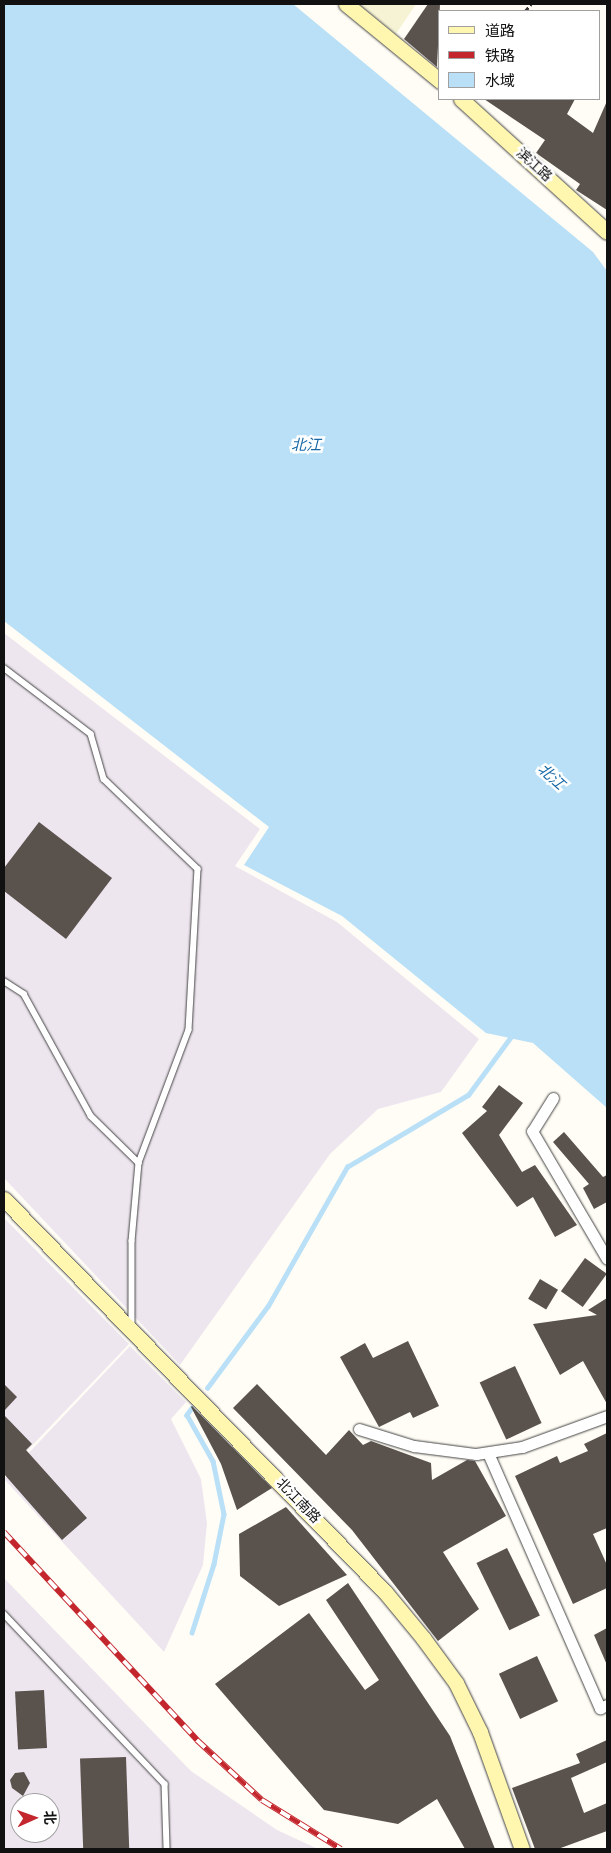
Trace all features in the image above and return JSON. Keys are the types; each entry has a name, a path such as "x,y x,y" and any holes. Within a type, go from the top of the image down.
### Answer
{"street":[{"path":"346,4 438,79"},
{"name":"滨江路","path":"462,100 607,232"},
{"path":"554,1098 532,1131 607,1259"},
{"name":"北江南路","path":"4,1199 385,1592 423,1638 456,1683 480,1732 522,1849"},
{"path":"359,1429 414,1446 488,1452 522,1447 607,1416"},
{"path":"488,1452 600,1708 607,1705"}],"lane":[{"path":"4,668 91,734 104,779 198,869 189,1030 139,1163 132,1242 132,1329"},
{"path":"4,981 24,994 91,1116 139,1163"},
{"path":"4,1614 166,1784 167,1849"}],"shaded area":[{"path":"359,4 416,4 396,34"},
{"path":"4,633 260,829 235,866 337,922 479,1039 441,1092 378,1109 330,1154 180,1365 4,1178"},
{"path":"4,1218 129,1344 4,1475"},
{"path":"130,1346 186,1402 171,1419 201,1479 207,1523 203,1565 164,1652 4,1479"},
{"path":"4,1578 191,1771 277,1830 318,1849 4,1849"}],"water":[{"name":"北江","path":"4,4 293,4 593,252 607,271 607,1108 533,1043 486,1033 342,916 244,865 269,827 4,621"}],"building":[{"path":"428,4 440,4 440,10 438,10 437,67 404,39"},
{"path":"485,100 574,100 567,114 593,133 607,101 607,210 576,190 580,184 536,153 545,140"},
{"path":"39,822 112,878 66,939 4,891 4,868"},
{"path":"499,1085 523,1103 499,1135 522,1172 535,1165 577,1225 555,1237 533,1197 517,1207 462,1133 487,1111 482,1107"},
{"path":"564,1132 603,1177 607,1175 607,1202 594,1209 583,1188 589,1184 553,1142"},
{"path":"585,1258 607,1274 583,1307 561,1291"},
{"path":"540,1279 558,1290 546,1310 528,1299"},
{"path":"607,1298 607,1404 583,1361 560,1375 533,1324 597,1315 588,1310"},
{"path":"408,1341 439,1406 413,1418 410,1412 379,1427 340,1357 365,1343 373,1358"},
{"path":"515,1366 542,1423 506,1440 480,1382"},
{"path":"4,1384 17,1397 4,1411"},
{"path":"257,1384 326,1455 349,1430 363,1445 371,1441 431,1463 432,1480 467,1460 475,1461 506,1516 443,1552 479,1609 438,1641 352,1530 233,1408"},
{"path":"191,1407 272,1488 237,1510 221,1464"},
{"path":"4,1415 32,1444 26,1450 87,1518 62,1540 4,1474"},
{"path":"607,1433 607,1528 593,1534 607,1565 607,1588 573,1604 515,1476 557,1456 560,1463 588,1451 584,1444"},
{"path":"286,1507 347,1575 279,1606 240,1576 239,1534"},
{"path":"507,1548 540,1615 509,1630 476,1563"},
{"path":"348,1583 450,1736 495,1849 465,1849 437,1799 398,1824 324,1810 215,1684 309,1613 365,1690 379,1680 326,1600"},
{"path":"607,1628 607,1665 594,1635"},
{"path":"537,1656 558,1701 520,1719 499,1674"},
{"path":"44,1690 47,1748 18,1749 15,1692"},
{"path":"607,1740 607,1762 571,1778 584,1813 607,1803 607,1831 558,1849 535,1849 512,1788 580,1763 576,1754"},
{"path":"126,1757 129,1849 83,1849 80,1759"},
{"path":"24,1772 30,1783 25,1793 19,1793 12,1788 10,1780 15,1773"}],"waterway":[{"path":"207,1388 268,1306 347,1167 468,1095 513,1034"},
{"path":"192,1408 187,1415 213,1461 224,1514 214,1564 192,1633"}],"railway":[{"path":"4,1532 197,1740 262,1800 341,1849"}]}
